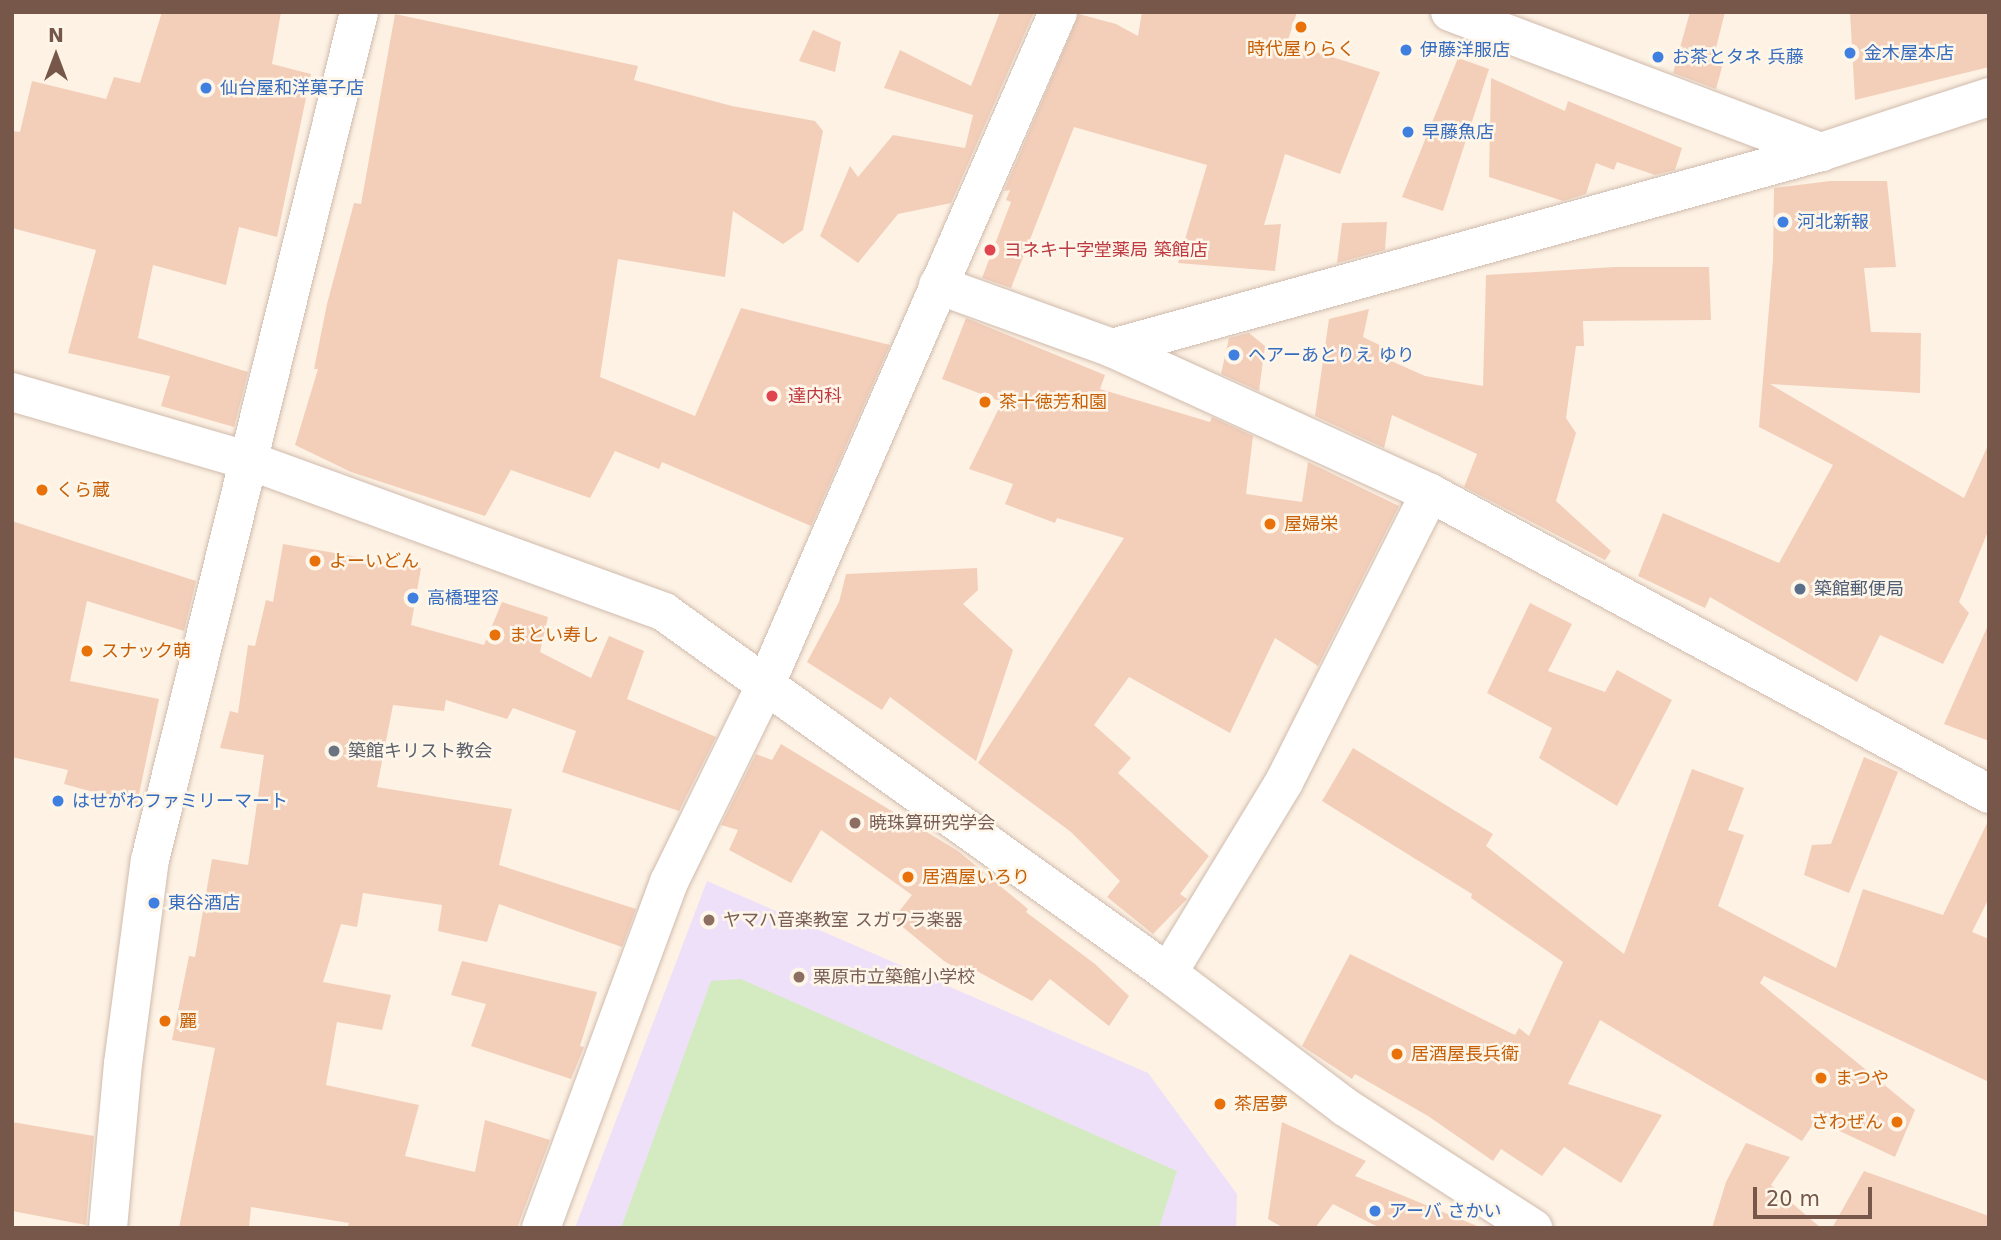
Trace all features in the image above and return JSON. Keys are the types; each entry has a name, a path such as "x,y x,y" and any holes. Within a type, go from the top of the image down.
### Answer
{"street":[{"path":"108,1228 123,1064 150,860 359,12"},
{"path":"541,1228 669,882 765,686 1058,12"},
{"path":"1450,12 1821,152"},
{"path":"1112,348 1821,152 1989,97"},
{"path":"938,285 1112,348 1430,493 1989,794"},
{"path":"12,392 250,461 664,612 1168,973 1345,1107 1533,1228"},
{"path":"1168,973 1284,782 1430,493"}],"shaded area":[{"name":"栗原市立築館小学校","path":"707,881 1148,1073 1237,1194 1236,1228 575,1228"}],"green space":[{"path":"741,979 1177,1171 1159,1228 621,1228 711,981"}],"building":[{"path":"162,12 281,12 272,64 311,74 277,237 239,227 226,285 153,265 138,338 248,372 234,427 161,406 170,376 68,353 96,250 12,228 12,131 20,132 32,81 106,99 114,77 140,83"},
{"path":"1000,12 1034,12 951,203 898,214 858,263 820,236 850,166 858,177 893,135 965,148 973,115 884,88 900,50 971,86"},
{"path":"1142,12 1297,12 1287,43 1380,72 1340,174 1285,154 1264,225 1281,224 1275,271 1178,263 1207,165 1074,127 1011,288 982,278 1011,202 1006,200 1010,190 1004,191 1079,14 1116,24 1138,36"},
{"path":"1690,12 1725,12 1713,60 1722,67 1716,89 1673,73"},
{"path":"1850,12 1989,12 1989,67 1855,100"},
{"path":"395,14 638,66 634,80 732,106 815,121 823,131 803,230 783,244 733,211 725,277 618,259 600,377 695,416 741,308 890,345 811,526 662,462 659,469 615,451 590,498 511,470 485,516 351,472 295,445 318,369 314,369 327,304 354,203 361,204"},
{"path":"813,30 841,42 835,72 799,61"},
{"path":"1458,58 1489,69 1443,211 1402,197"},
{"path":"1491,78 1565,111 1568,101 1682,148 1675,170 1655,175 1617,162 1614,170 1596,163 1586,194 1563,201 1489,177"},
{"path":"1830,181 1887,181 1896,267 1864,268 1871,332 1921,333 1920,393 1770,384 1964,498 1989,443 1989,529 1959,602 1969,613 1943,664 1880,635 1857,682 1710,597 1705,608 1638,576 1663,513 1779,563 1833,465 1759,427 1773,260 1774,188"},
{"path":"1387,222 1385,250 1337,263 1342,223"},
{"path":"1614,267 1709,267 1711,320 1583,321 1584,346 1576,346 1566,418 1576,433 1556,501 1611,551 1605,560 1464,487 1477,454 1392,415 1384,448 1315,416 1329,319 1369,309 1363,337 1392,351 1389,360 1425,376 1483,386 1486,275"},
{"path":"966,318 1105,375 1100,389 1210,422 1212,417 1253,436 1246,494 1302,502 1308,462 1399,506 1318,666 1275,638 1230,733 1129,677 1094,725 1131,758 1118,773 1209,856 1180,894 1187,899 1153,934 1107,897 1120,881 1071,832 978,763 1124,538 1057,518 1055,523 1005,504 1013,484 969,469 1002,402 942,379"},
{"path":"1249,333 1265,346 1259,391 1221,374 1229,338"},
{"path":"12,521 196,581 184,631 87,601 70,681 159,699 137,804 64,784 68,770 12,757"},
{"path":"283,544 421,568 411,625 484,645 502,602 548,617 540,652 591,678 609,636 644,651 627,699 716,737 679,811 562,772 576,731 513,708 507,719 446,700 444,711 393,705 377,787 512,809 499,865 636,909 622,947 499,904 487,942 438,931 442,905 363,893 357,927 341,924 323,982 391,995 382,1030 337,1022 326,1085 419,1105 405,1156 475,1172 485,1120 550,1140 517,1228 347,1228 349,1223 251,1207 249,1228 179,1228 215,1048 172,1040 189,956 195,957 212,859 248,865 264,755 220,748 230,711 238,713 248,645 255,646 266,600 273,602"},
{"path":"977,568 978,590 963,604 1013,650 976,761 890,697 882,710 807,662 839,602 846,574"},
{"path":"1530,603 1572,624 1548,671 1605,692 1617,670 1672,700 1617,806 1539,758 1552,728 1487,693"},
{"path":"1989,623 1989,741 1944,724"},
{"path":"781,744 958,851 1028,909 1026,912 1095,964 1129,996 1109,1026 1050,979 1032,1001 975,970 970,976 944,961 893,919 912,895 821,830 791,883 729,850 738,830 721,825 756,754 772,760"},
{"path":"1353,748 1493,834 1486,846 1624,954 1692,769 1744,788 1728,830 1744,835 1718,906 1836,968 1863,889 1943,915 1989,819 1989,898 1972,932 1989,939 1989,1082 1764,976 1760,983 1915,1110 1895,1157 1816,1120 1802,1141 1600,1020 1568,1084 1662,1115 1621,1183 1564,1147 1542,1176 1501,1149 1493,1161 1428,1116 1355,1074 1352,1079 1302,1046 1350,954 1515,1035 1519,1028 1529,1036 1563,962 1471,898 1472,894 1322,801"},
{"path":"1864,757 1898,772 1849,893 1804,875 1812,845 1831,844"},
{"path":"462,961 597,992 580,1046 584,1047 571,1079 471,1046 486,1004 451,995"},
{"path":"12,1122 94,1136 86,1225 12,1211"},
{"path":"1282,1122 1366,1161 1355,1176 1482,1228 1380,1228 1333,1204 1315,1228 1284,1228 1268,1219"},
{"path":"1746,1143 1790,1157 1771,1185 1821,1228 1712,1228 1726,1182"},
{"path":"1864,1171 1989,1216 1989,1228 1832,1228"}],"place":[{"name":"時代屋りらく","path":"1301,27"},
{"name":"伊藤洋服店","path":"1406,50"},
{"name":"金木屋本店","path":"1850,53"},
{"name":"お茶とタネ 兵藤","path":"1658,57"},
{"name":"仙台屋和洋菓子店","path":"206,88"},
{"name":"早藤魚店","path":"1408,132"},
{"name":"河北新報","path":"1783,222"},
{"name":"ヨネキ十字堂薬局 築館店","path":"990,250"},
{"name":"ヘアーあとりえ ゆり","path":"1234,355"},
{"name":"達内科","path":"772,396"},
{"name":"茶十徳芳和園","path":"985,402"},
{"name":"くら蔵","path":"42,490"},
{"name":"屋婦栄","path":"1270,524"},
{"name":"よーいどん","path":"315,561"},
{"name":"築館郵便局","path":"1800,589"},
{"name":"高橋理容","path":"413,598"},
{"name":"まとい寿し","path":"495,635"},
{"name":"スナック萌","path":"87,651"},
{"name":"築館キリスト教会","path":"334,751"},
{"name":"はせがわファミリーマート","path":"58,801"},
{"name":"暁珠算研究学会","path":"855,823"},
{"name":"居酒屋いろり","path":"908,877"},
{"name":"東谷酒店","path":"154,903"},
{"name":"ヤマハ音楽教室 スガワラ楽器","path":"709,920"},
{"name":"栗原市立築館小学校","path":"799,977"},
{"name":"麗","path":"165,1021"},
{"name":"居酒屋長兵衛","path":"1397,1054"},
{"name":"まつや","path":"1821,1078"},
{"name":"茶居夢","path":"1220,1104"},
{"name":"さわぜん","path":"1897,1122"},
{"name":"アーバ さかい","path":"1375,1211"}]}
